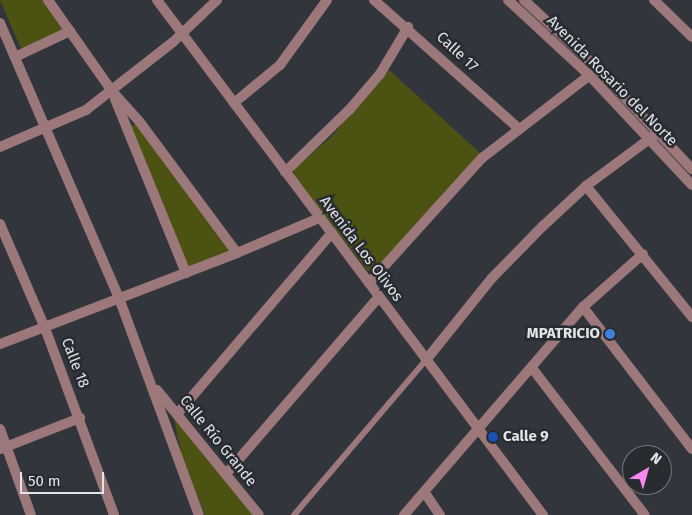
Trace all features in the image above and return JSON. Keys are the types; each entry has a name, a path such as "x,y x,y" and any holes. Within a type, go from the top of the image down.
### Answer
{"street":[{"path":"48,0 112,91 139,120 237,253"},
{"name":"Avenida Los Olivos","path":"157,0 332,233 378,298 543,515"},
{"path":"0,147 86,110 183,33 217,0"},
{"path":"234,103 280,65 327,0"},
{"name":"Calle 17","path":"374,0 408,27 518,128"},
{"name":"Avenida Rosario del Norte","path":"508,0 528,5 597,68 692,185"},
{"path":"657,1 692,37"},
{"name":"Avenida Rosario del Norte","path":"528,5 590,76 692,169"},
{"path":"0,23 119,298 154,386 186,488 199,515"},
{"path":"285,172 356,102 380,74 408,27"},
{"path":"15,57 70,31"},
{"path":"369,283 482,158 518,128 590,76 597,68"},
{"path":"112,91 186,273"},
{"path":"426,360 492,278 586,186 654,136"},
{"path":"586,186 643,254 692,317"},
{"path":"0,344 237,253 320,218"},
{"name":"Calle 18","path":"0,224 5,246 45,328 80,418 114,515"},
{"path":"178,413 332,233"},
{"path":"404,515 425,493 583,307 643,254"},
{"path":"226,474 378,298"},
{"path":"583,307 692,449"},
{"path":"532,368 645,515"},
{"name":"Calle Río Grande","path":"154,386 178,413 259,515"},
{"path":"3,448 80,418"},
{"path":"0,429 3,448 31,515"},
{"path":"425,493 440,515"}],"lane":[{"path":"294,515 426,360"}],"green space":[{"path":"0,0 43,0 64,31 22,51"},
{"path":"388,69 480,153 377,270 368,271 293,175 294,169 331,137"},
{"path":"138,124 232,251 188,268 130,126"},
{"path":"173,414 254,515 205,515 183,461"}],"place":[{"name":"MPATRICIO","path":"610,334"},
{"name":"Calle 9","path":"493,437"}]}
